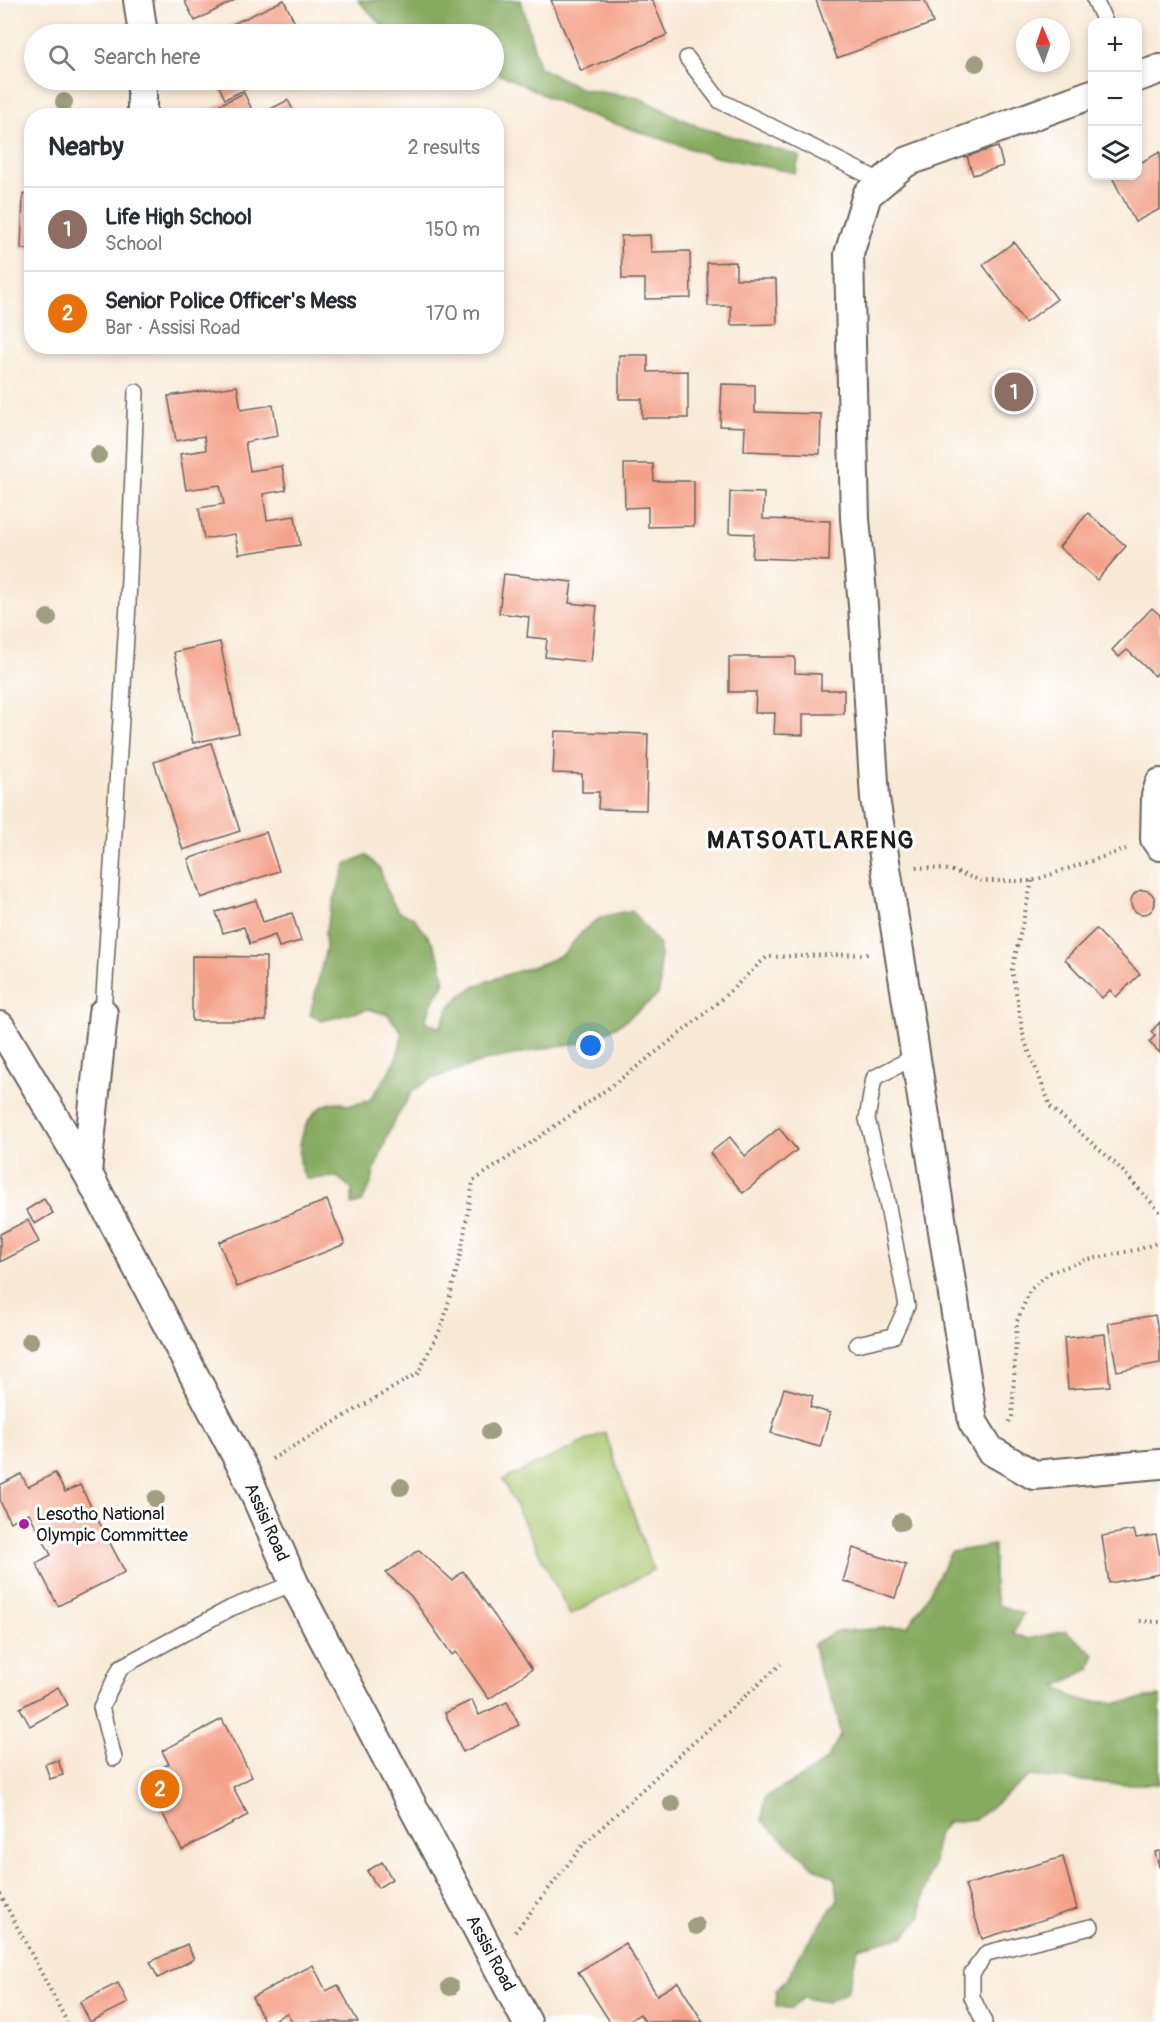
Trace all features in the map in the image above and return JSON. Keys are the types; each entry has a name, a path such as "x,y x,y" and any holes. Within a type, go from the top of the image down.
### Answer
{"street":[{"path":"138,0 142,24"},
{"path":"1142,75 1160,69"},
{"path":"142,90 142,108"},
{"path":"1088,95 906,162 867,195 849,254 855,519 863,605 875,798 973,1422 990,1450 1034,1475 1160,1464"},
{"path":"1157,843 1156,796 1160,783"},
{"path":"87,1172 103,1013"},
{"name":"Assisi Road","path":"0,1026 87,1172 246,1474 294,1583 526,2022"}],"lane":[{"path":"1095,0 1103,18"},
{"path":"687,58 720,101 882,182"},
{"path":"103,1013 128,616 136,392"},
{"path":"857,1344 893,1336 908,1306 883,1180 867,1119 874,1078 916,1056"},
{"path":"114,1758 101,1707 120,1667 231,1608 294,1583"},
{"path":"984,2022 972,1997 972,1972 987,1953 1091,1927"}],"path":[{"path":"886,863 950,870 982,882 1032,881 1157,843"},
{"path":"1032,881 1012,970 1024,1039 1051,1107 1118,1166 1160,1212"},
{"path":"246,1474 418,1373 443,1324 461,1252 473,1181 543,1135 622,1078 700,1017 767,957 899,954"},
{"path":"990,1450 1012,1417 1017,1321 1030,1290 1049,1273 1082,1261 1140,1249 1160,1242"},
{"path":"1140,1622 1160,1622"},
{"path":"494,1959 583,1845 781,1664"},
{"path":"0,1894 67,2022"}],"green space":[{"path":"358,0 521,0 539,67 582,89 639,98 699,127 800,156 795,173 712,156 577,111 504,76 504,24 381,24"},
{"path":"366,855 380,869 388,894 398,911 414,918 433,943 445,982 432,1003 426,1021 439,1028 450,1007 472,988 561,955 595,921 614,914 632,911 660,945 660,986 658,995 624,1022 589,1042 488,1060 431,1079 413,1090 392,1125 371,1184 362,1202 352,1205 352,1189 337,1177 306,1179 302,1169 300,1145 308,1122 324,1105 336,1102 350,1105 369,1101 391,1069 398,1053 402,1032 388,1015 369,1009 322,1021 310,1015 326,948 325,933 330,912 346,864"},
{"path":"605,1432 653,1570 570,1615 503,1480"},
{"path":"994,1545 994,1588 998,1605 1023,1614 1013,1633 1028,1639 1066,1631 1094,1654 1090,1669 1057,1686 1078,1700 1116,1703 1160,1696 1160,1784 1115,1784 1030,1776 976,1819 948,1822 937,1835 934,1862 924,1893 921,1917 904,1936 858,1948 847,1992 827,2002 803,1998 791,2009 776,2006 776,1991 789,1976 798,1957 838,1899 836,1879 814,1867 762,1821 765,1797 802,1777 826,1760 840,1736 838,1717 819,1672 814,1644 834,1632 908,1626 922,1606 951,1552"}],"building":[{"path":"184,0 235,0 195,21"},
{"path":"284,0 295,24 233,24"},
{"path":"551,0 652,0 667,35 581,71"},
{"path":"816,0 925,0 933,23 837,58"},
{"path":"221,90 244,90 225,99"},
{"path":"244,93 251,108 213,108"},
{"path":"288,100 292,108 272,108"},
{"path":"998,147 1003,166 973,175 967,156"},
{"path":"1160,152 1160,209 1135,222 1114,180 1142,180 1142,162"},
{"path":"23,194 24,194 24,249 21,249"},
{"path":"650,235 651,252 690,251 691,298 645,299 645,279 622,279 621,236"},
{"path":"1014,242 1057,299 1025,323 983,265"},
{"path":"736,262 736,279 776,279 777,324 731,325 731,306 708,306 707,263"},
{"path":"619,355 648,355 648,372 688,371 688,418 642,418 642,399 619,399"},
{"path":"722,384 755,385 755,412 821,414 820,454 744,451 745,427 720,426"},
{"path":"237,386 241,410 273,405 278,436 245,442 250,471 282,466 286,490 263,494 267,520 295,516 300,545 239,554 235,534 204,539 199,508 224,504 220,485 186,490 180,454 206,450 204,436 176,441 168,396"},
{"path":"624,464 653,464 654,481 694,481 694,526 648,527 648,507 625,508"},
{"path":"730,492 764,493 763,519 830,521 829,561 752,558 754,534 729,533"},
{"path":"1088,513 1126,546 1097,580 1059,547"},
{"path":"504,574 572,582 569,603 597,606 591,662 545,657 547,639 527,637 529,617 499,613"},
{"path":"1152,608 1160,615 1160,670 1155,676 1127,650 1119,657 1112,650"},
{"path":"220,642 239,733 193,743 174,652"},
{"path":"729,657 795,657 795,673 821,674 821,690 844,690 844,714 803,714 803,735 774,734 775,713 755,713 756,692 729,692"},
{"path":"555,731 648,734 646,810 598,809 599,792 582,792 582,774 553,773"},
{"path":"211,743 240,831 183,850 154,762"},
{"path":"266,832 279,871 201,898 188,859"},
{"path":"1143,890 1152,893 1155,902 1152,911 1143,914 1134,911 1131,902 1134,893"},
{"path":"256,900 263,922 292,913 301,941 279,947 275,935 250,944 244,927 223,933 216,912"},
{"path":"1096,929 1140,974 1116,997 1110,990 1102,998 1065,959"},
{"path":"192,956 266,957 266,1021 192,1021"},
{"path":"1160,1022 1160,1053 1149,1042 1155,1036 1151,1032"},
{"path":"779,1128 797,1150 743,1193 710,1153 730,1137 745,1156"},
{"path":"44,1199 53,1213 35,1224 26,1210"},
{"path":"327,1200 345,1244 237,1287 219,1242"},
{"path":"28,1220 39,1242 0,1262 0,1234"},
{"path":"1155,1315 1160,1340 1160,1363 1117,1371 1108,1323"},
{"path":"1105,1334 1110,1386 1068,1389 1064,1338"},
{"path":"784,1388 813,1396 810,1407 830,1413 820,1447 771,1433"},
{"path":"55,1473 65,1492 80,1485 125,1572 58,1606 36,1563 51,1555 29,1513 10,1522 0,1501 0,1485 21,1474 28,1487"},
{"path":"1134,1530 1136,1538 1156,1535 1160,1556 1160,1574 1109,1583 1102,1536"},
{"path":"853,1548 906,1565 895,1598 843,1581"},
{"path":"419,1550 452,1580 463,1571 532,1669 489,1699 456,1652 452,1655 411,1596 386,1573"},
{"path":"58,1687 68,1705 30,1726 20,1708"},
{"path":"472,1700 479,1715 507,1702 519,1725 463,1752 445,1713"},
{"path":"222,1719 252,1777 233,1787 248,1815 182,1850 157,1803 173,1795 159,1769 169,1764 162,1751"},
{"path":"58,1760 63,1775 50,1779 45,1764"},
{"path":"1160,1851 1160,1867 1159,1867 1155,1852"},
{"path":"1063,1857 1077,1909 982,1939 965,1885"},
{"path":"382,1862 392,1879 378,1888 367,1871"},
{"path":"625,1943 657,1995 678,1982 703,2022 645,2022 640,2014 627,2022 610,2022 578,1972"},
{"path":"187,1944 194,1959 158,1978 150,1962"},
{"path":"313,1965 326,1991 338,1985 358,2022 292,2022 287,2013 270,2022 265,2022 252,1997"},
{"path":"118,1983 128,2003 90,2022 80,2002"}],"place":[{"name":"Life High School","path":"1014,392"},
{"name":"Lesotho National Olympic Committee","path":"24,1524"},
{"name":"Senior Police Officer's Mess","path":"160,1789"}],"district":[{"name":"MATSOATLARENG","path":"811,840"}]}
